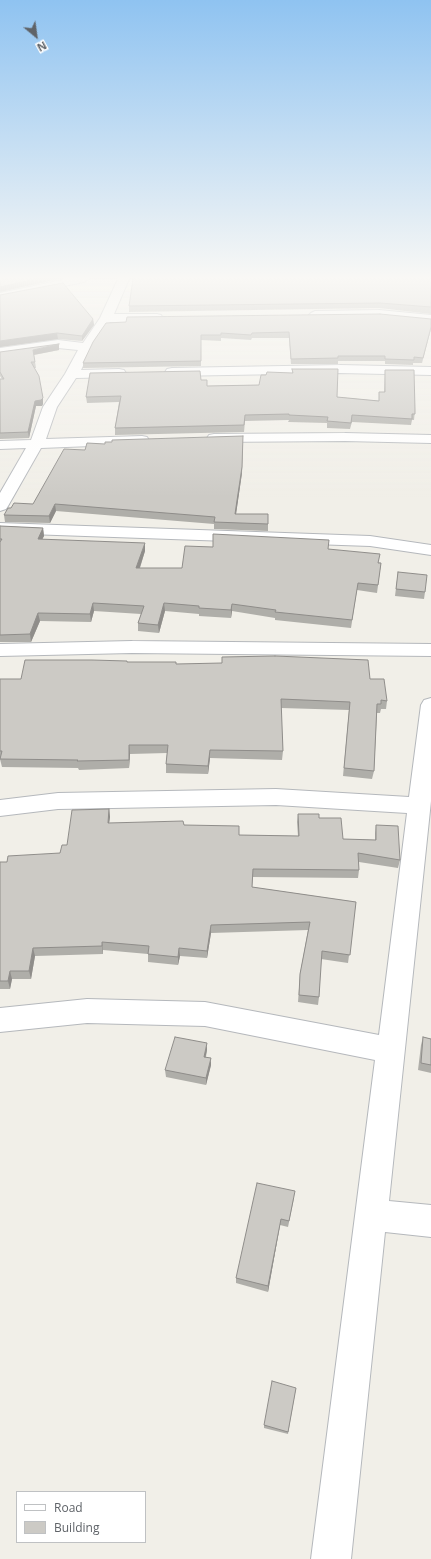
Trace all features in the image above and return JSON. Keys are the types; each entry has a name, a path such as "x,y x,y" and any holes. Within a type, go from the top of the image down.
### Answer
{"street":[{"path":"0,506 37,443 50,408 72,374 84,352"},
{"path":"160,372 340,369 431,371"},
{"path":"72,374 128,373"},
{"path":"203,438 346,437 431,439"},
{"path":"0,445 159,439"},
{"path":"0,528 332,539 370,541 431,550"},
{"path":"0,650 132,647 431,650"},
{"path":"331,1559 370,1215 431,705"},
{"path":"0,808 58,801 276,797 419,806"},
{"path":"0,1020 87,1011 205,1014 390,1050"},
{"path":"370,1215 431,1221"}],"building":[{"path":"0,352 33,352 35,362 31,362 39,376 43,398 35,401 28,432 0,433 0,379 4,379 0,372"},
{"path":"88,352 201,352 201,361 83,363"},
{"path":"290,352 425,352 423,358 414,357 414,360 385,359 385,356 338,356 338,358 291,359"},
{"path":"292,369 338,369 337,397 379,401 379,392 385,392 385,370 414,370 415,414 412,414 412,419 352,415 351,423 327,421 328,417 289,414 245,415 244,425 115,428 121,396 86,397 90,373 200,371 201,380 207,380 207,386 259,385 261,375 266,375 267,372 293,373"},
{"path":"243,436 242,467 235,514 268,514 268,524 214,522 215,517 55,504 49,516 4,515 8,508 11,508 14,503 33,504 64,449 85,450 87,443 105,444 105,442 112,442 112,440"},
{"path":"0,526 43,528 38,539 145,543 136,568 182,568 185,546 213,547 213,534 329,540 328,549 380,554 378,563 381,563 378,585 358,583 352,620 275,612 276,610 232,604 231,610 199,608 199,606 164,603 158,625 138,623 144,606 93,603 90,614 38,613 30,634 0,635 0,542 2,539 0,539"},
{"path":"398,572 427,575 425,592 396,589"},
{"path":"275,656 368,660 370,679 384,679 387,701 381,700 381,704 377,704 374,771 344,768 350,702 281,699 283,751 210,750 208,766 166,764 168,745 129,745 129,760 77,761 78,760 0,759 2,751 0,751 0,679 21,679 25,660 176,662 176,664 222,663 222,657"},
{"path":"109,809 108,823 183,821 184,825 239,826 239,835 299,836 298,814 319,814 319,818 341,818 343,839 376,840 376,825 398,826 400,860 358,853 359,870 253,869 252,887 356,902 350,955 322,951 319,997 299,995 300,974 310,922 211,925 207,951 179,948 178,957 148,954 149,946 102,942 102,946 33,948 29,971 10,971 8,981 0,981 0,862 7,862 8,856 60,853 62,845 67,845 72,810"},
{"path":"175,1037 207,1043 204,1057 211,1058 206,1078 165,1070"},
{"path":"423,1037 431,1039 431,1065 421,1063"},
{"path":"257,1183 295,1191 289,1221 281,1219 268,1286 236,1278"},
{"path":"272,1381 296,1388 288,1432 264,1425"}]}
